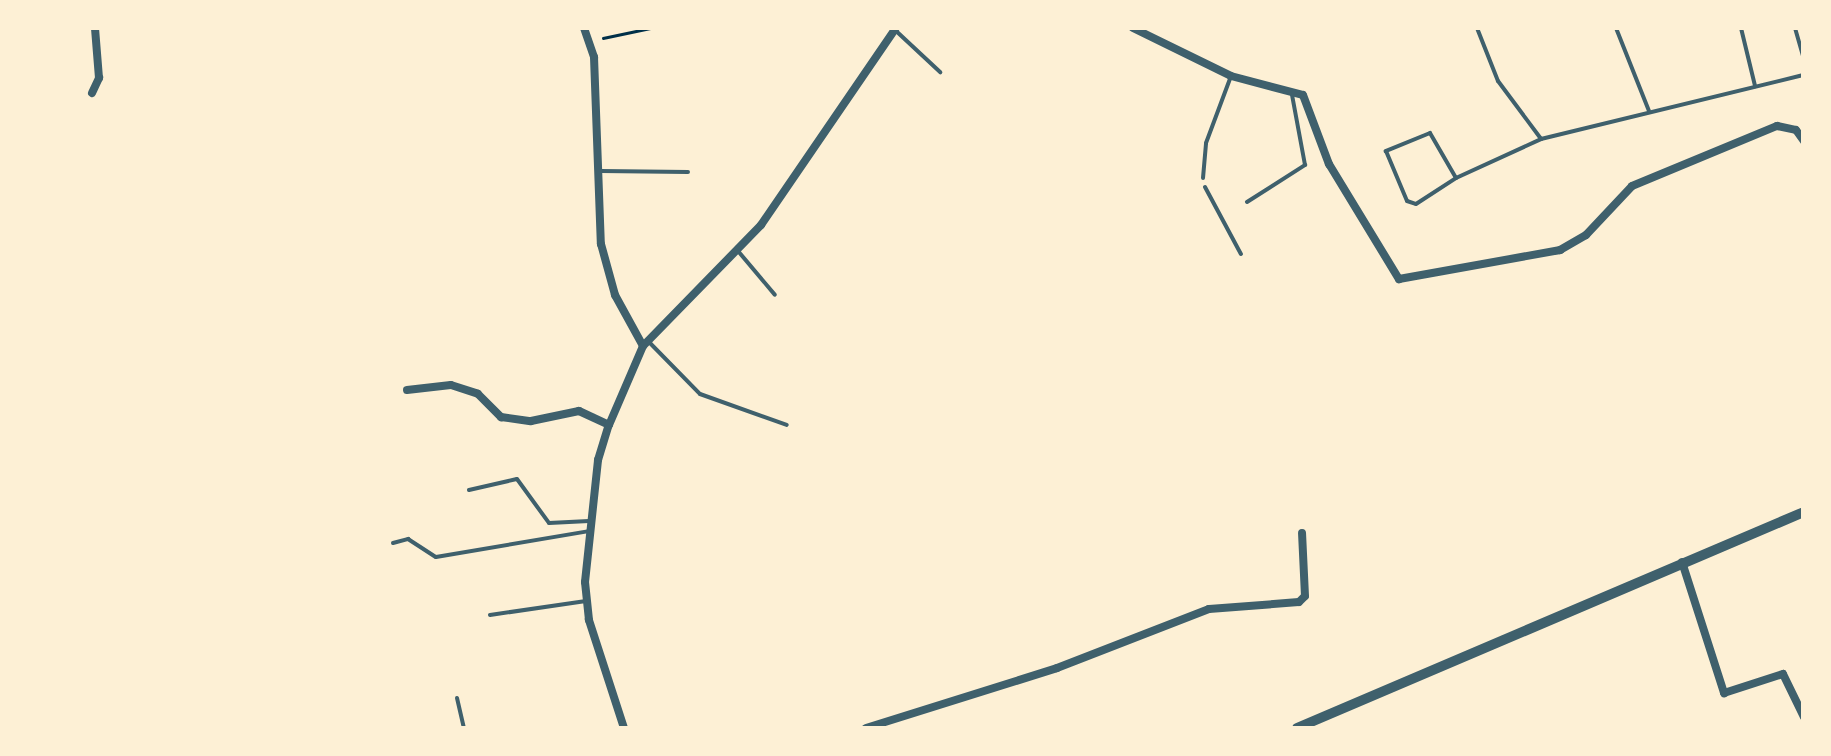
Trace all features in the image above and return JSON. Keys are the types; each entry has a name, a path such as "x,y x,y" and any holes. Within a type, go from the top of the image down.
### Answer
{"street":[{"path":"92,93 100,78 95,28"},
{"path":"584,28 592,41 606,271 646,343"},
{"path":"1133,28 1231,76 1291,90 1308,101 1320,148 1388,272 1412,281 1574,244 1632,186 1777,126 1796,130 1804,141"},
{"path":"624,728 586,602 598,460 609,425 646,343 738,251 895,29"},
{"path":"408,390 451,385 478,394 501,418 531,421 579,412 609,425"},
{"path":"1297,728 1317,725 1682,562 1804,512"},
{"path":"866,728 903,724 1209,609 1299,602 1305,596 1302,533"},
{"path":"1682,562 1724,694 1783,674 1804,717"}],"lane":[{"path":"1477,28 1498,81 1541,140"},
{"path":"1616,28 1650,112"},
{"path":"1741,28 1755,88"},
{"path":"1795,28 1804,60"},
{"path":"895,29 940,72"},
{"path":"1456,178 1430,134 1386,151 1410,205 1456,178 1541,140 1804,75"},
{"path":"1203,178 1206,143 1231,76"},
{"path":"1246,202 1305,164 1291,90"},
{"path":"597,171 688,172"},
{"path":"1205,187 1241,254"},
{"path":"738,251 774,296"},
{"path":"1804,298 1804,317"},
{"path":"646,343 700,394 787,425"},
{"path":"469,490 517,479 549,523 590,526"},
{"path":"393,542 408,539 436,558 590,526"},
{"path":"490,615 586,602"},
{"path":"457,698 464,728"}],"path":[{"path":"592,41 650,28"}]}
